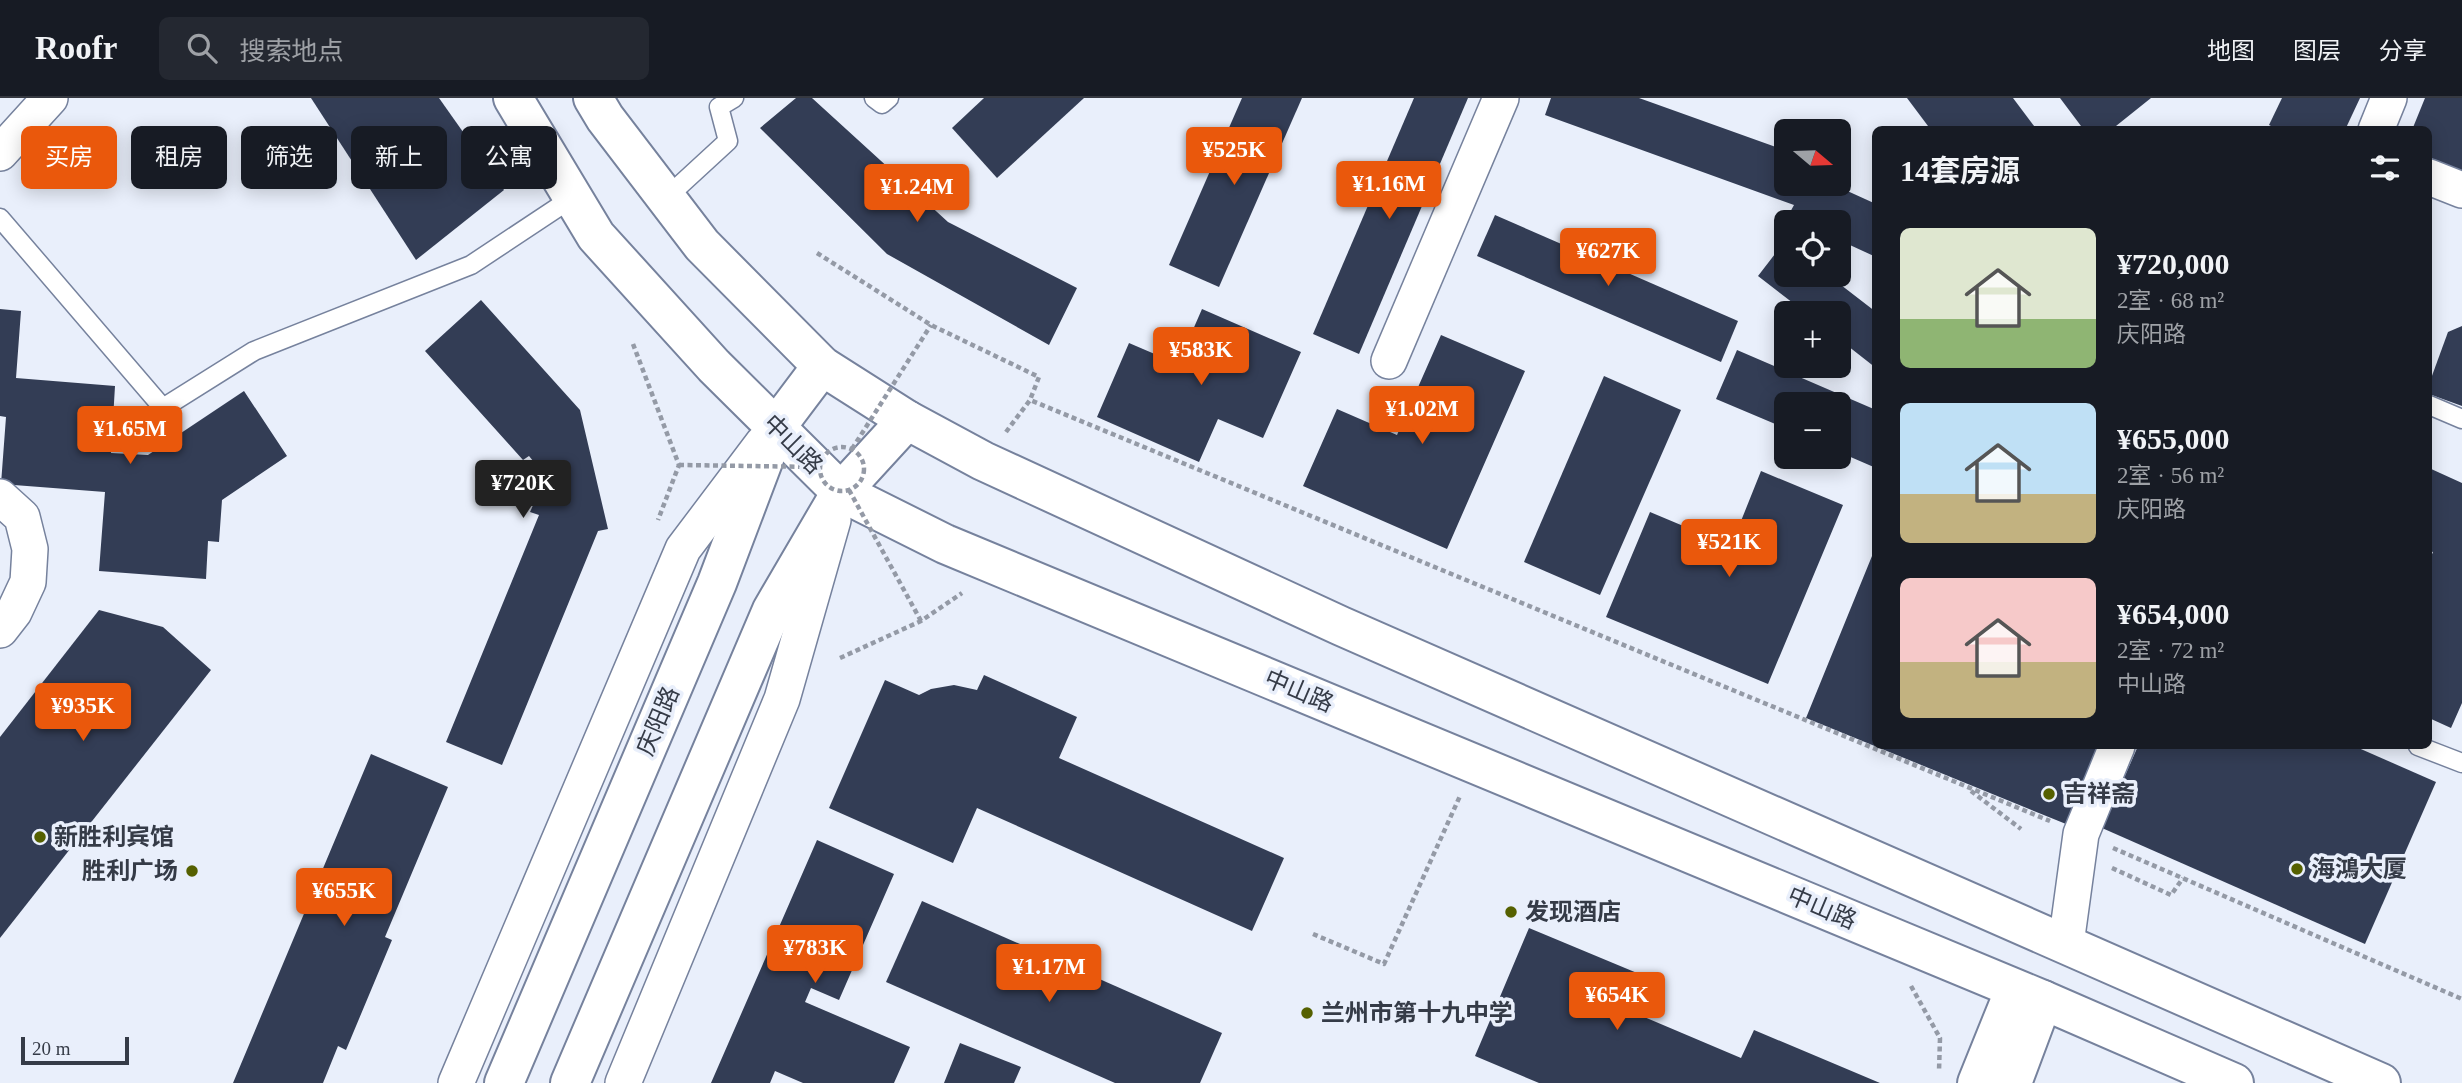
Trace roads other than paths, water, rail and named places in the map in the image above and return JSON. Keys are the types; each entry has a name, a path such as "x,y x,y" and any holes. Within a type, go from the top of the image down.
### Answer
{"main road":[{"name":"中山路","path":"513,98 596,236 654,303 776,427 837,483 945,544 2029,994 2234,1083"},
{"path":"593,98 604,118 702,244 822,366 907,421 983,460 1341,626 2381,1083"},
{"name":"庆阳路","path":"504,1083 717,583 776,427 822,366"},
{"path":"570,1083 772,610 837,483 907,421"},
{"path":"1977,1083 2029,994"},
{"path":"2012,1083 2029,994"}],"street":[{"path":"0,153 50,98"},
{"path":"1389,361 1501,98"},
{"path":"2378,126 2389,98"},
{"path":"2432,178 2462,190"},
{"path":"456,1083 684,549 776,427"},
{"path":"623,1083 782,699 837,483"},
{"path":"0,497 22,517 30,549 28,582 15,612 0,630"},
{"path":"2066,944 2081,834 2116,749"}],"lane":[{"path":"666,198 728,141 719,107 734,98"},
{"path":"874,98 882,104 889,98"},
{"path":"0,218 163,408 254,351 471,265 572,198"},
{"path":"2432,406 2462,419"},
{"path":"2426,749 2462,763"}],"place":[{"name":"吉祥斋","path":"2049,794"},
{"name":"新胜利宾馆","path":"40,837"},
{"name":"海鴻大厦","path":"2297,869"},
{"name":"胜利广场","path":"192,871"},
{"name":"发现酒店","path":"1511,912"},
{"name":"兰州市第十九中学","path":"1307,1013"}]}
